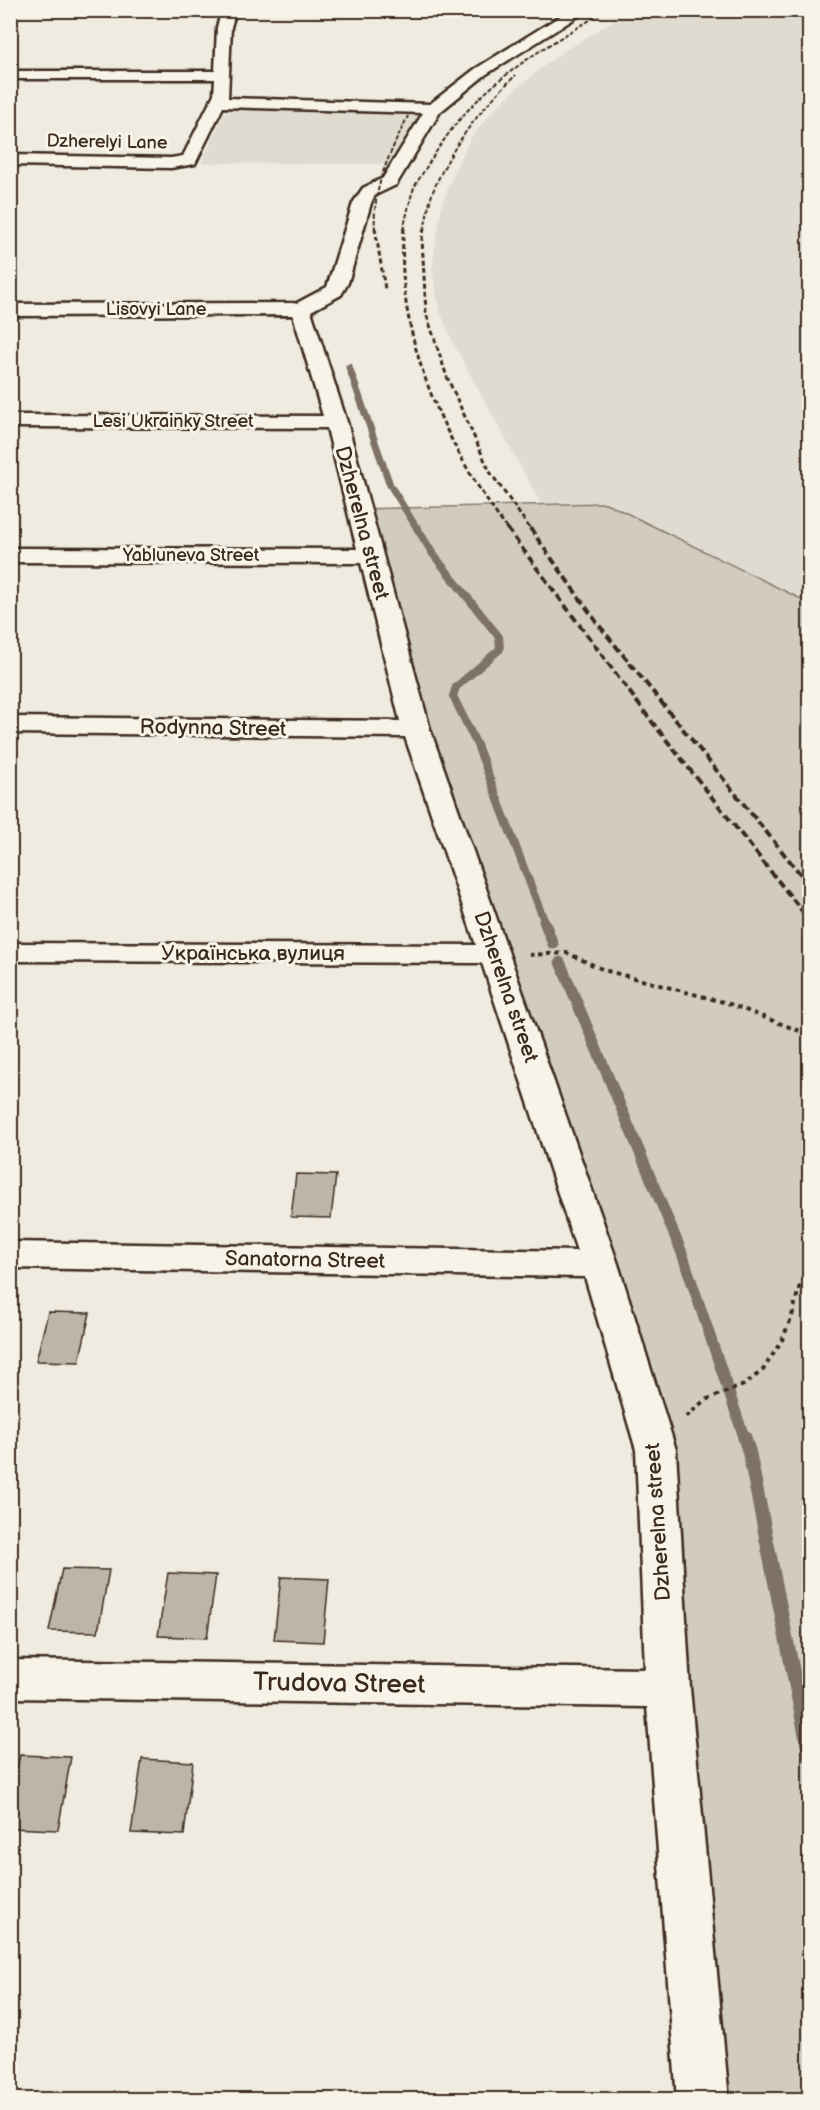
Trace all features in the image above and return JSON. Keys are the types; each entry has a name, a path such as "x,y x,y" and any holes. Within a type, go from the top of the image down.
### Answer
{"street":[{"name":"Dzherelyi Lane","path":"10,160 185,161 191,157 220,102 224,27 229,10"},
{"path":"301,309 334,291 339,283 362,203 369,192 390,181 434,109 480,72 581,10"},
{"path":"10,75 222,75"},
{"path":"220,102 434,109"},
{"name":"Lisovyi Lane","path":"10,310 301,309"},
{"name":"Dzherelna street","path":"301,309 336,422 416,729 600,1264 656,1450 668,1688 703,2100"},
{"name":"Lesi Ukrainky Street","path":"10,421 336,422"},
{"name":"Yabluneva Street","path":"10,555 371,556"},
{"name":"Rodynna Street","path":"10,725 416,729"},
{"name":"Українська вулиця","path":"10,952 495,954"},
{"name":"Sanatorna Street","path":"10,1255 600,1264"},
{"name":"Trudova Street","path":"10,1679 668,1688"}],"path":[{"path":"495,954 544,956 567,953 604,970 727,1003 810,1035"},
{"path":"718,1393 739,1389 756,1377 780,1345 792,1316 798,1291 810,1274"}],"shaded area":[{"path":"579,11 809,11 809,768 546,513 453,343 439,309 432,268 442,204 455,170 471,138 492,112 516,89 555,57 619,17"},
{"path":"228,105 425,112 391,164 201,163"},
{"path":"606,503 809,603 809,2099 711,2099 656,1450 358,509"}],"building":[{"path":"296,1174 336,1175 331,1218 291,1217"},
{"path":"48,1312 90,1313 79,1362 36,1361"},
{"path":"62,1569 109,1570 98,1632 49,1631"},
{"path":"168,1573 216,1575 207,1638 158,1636"},
{"path":"281,1577 329,1579 323,1642 274,1640"},
{"path":"20,1755 71,1757 58,1830 10,1828 10,1799"},
{"path":"142,1759 193,1762 184,1835 131,1833"}],"waterway":[{"path":"349,367 390,485 418,530"},
{"path":"417,528 433,554 499,637 500,649 456,687 453,696 477,745 545,923"},
{"path":"544,921 553,944"},
{"path":"560,962 682,1253 744,1437"},
{"path":"744,1436 810,1757"}],"railway":[{"path":"403,230 416,184 461,117 484,94 517,67 607,10"},
{"path":"424,230 432,194 450,157 491,100 516,75"},
{"path":"375,228 379,185 408,116"},
{"path":"375,228 385,289"},
{"path":"404,228 403,268 407,308 416,348 429,388 464,463 508,530"},
{"path":"424,228 422,239 426,313 447,377 490,472 531,530"},
{"path":"507,528 649,718 810,921"},
{"path":"530,528 598,624 810,886"}]}
